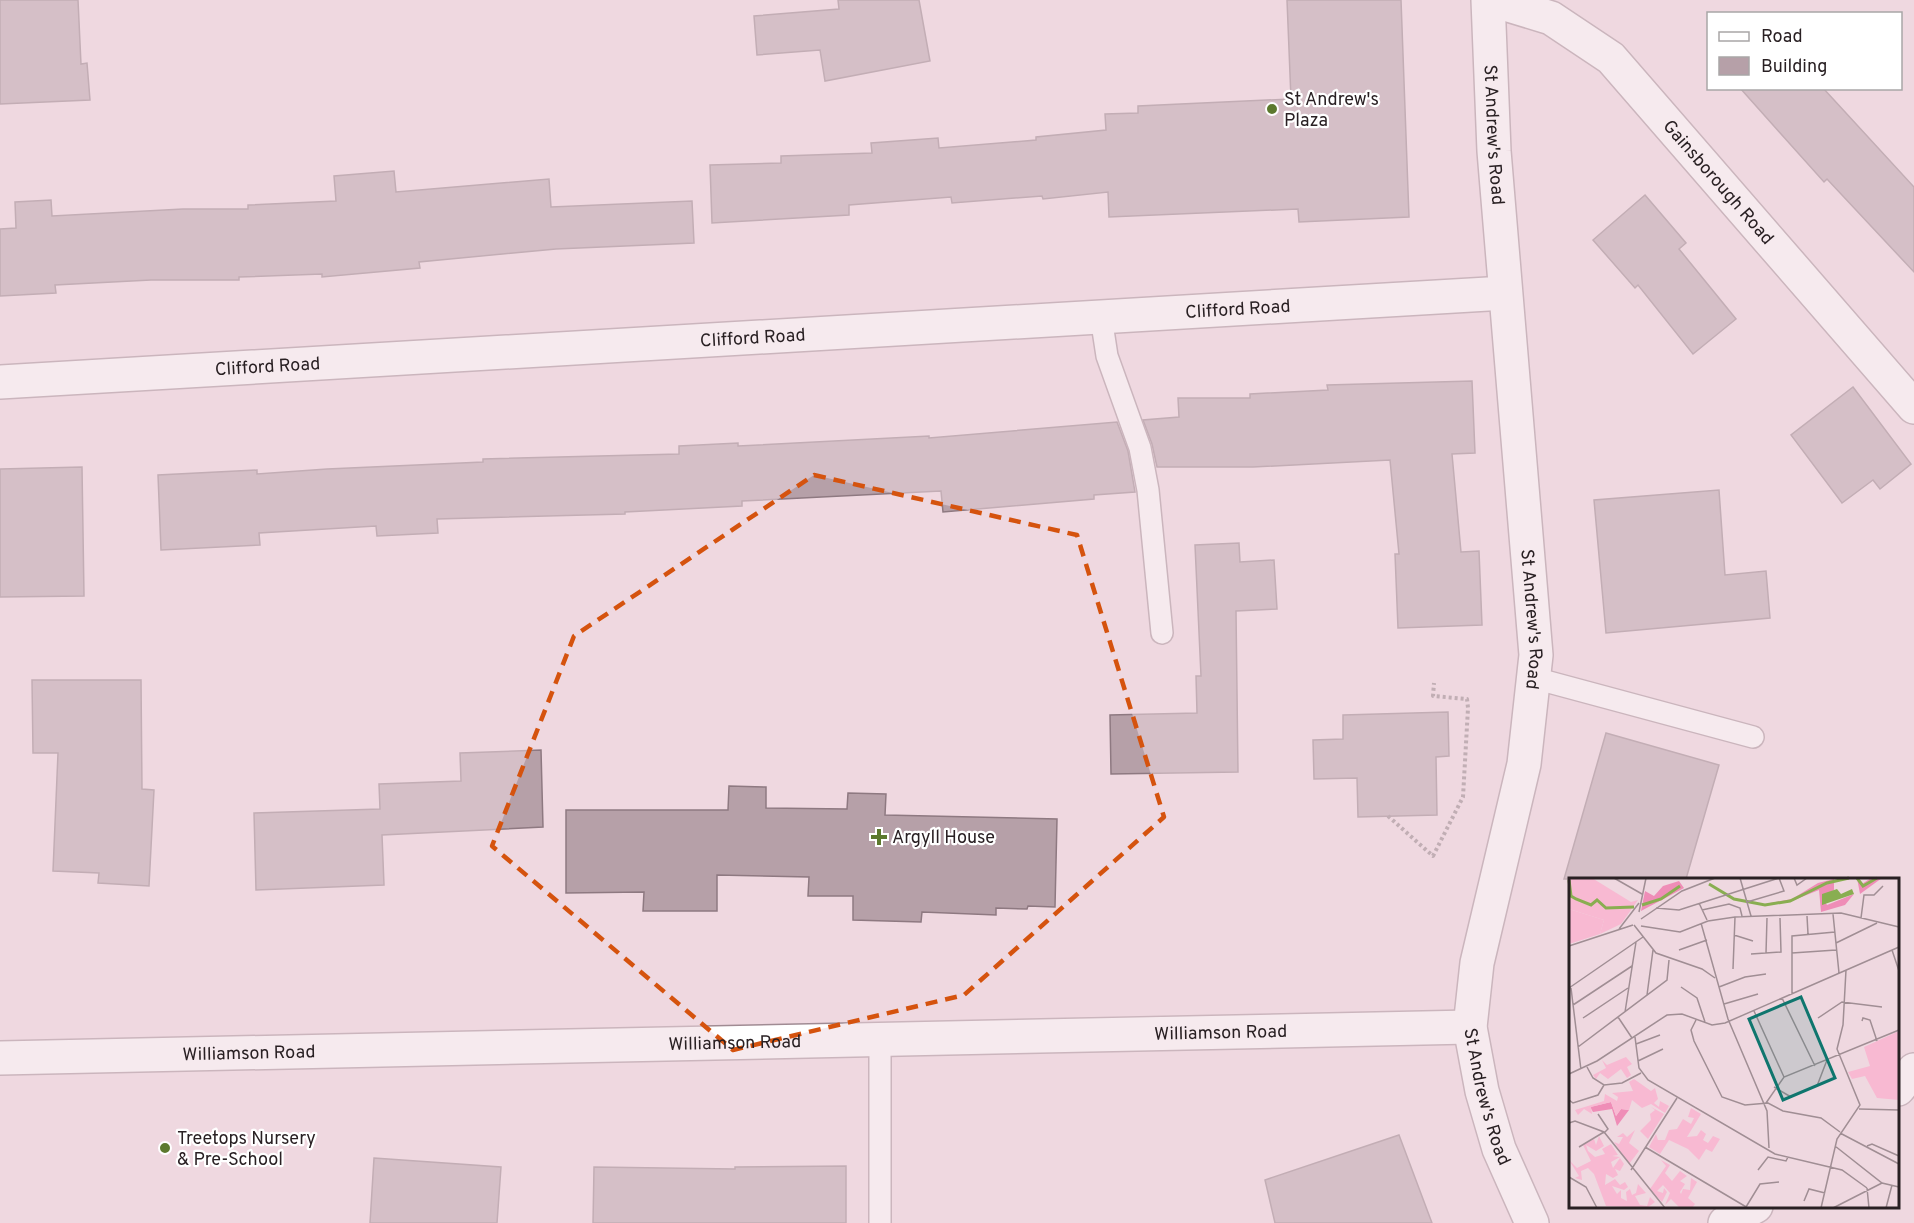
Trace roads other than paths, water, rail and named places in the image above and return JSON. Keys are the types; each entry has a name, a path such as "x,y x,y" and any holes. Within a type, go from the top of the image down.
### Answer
{"street":[{"name":"St Andrew's Road","path":"1490,0 1494,151 1536,655 1524,764 1477,963 1470,1027 1482,1092 1496,1137 1532,1223"},
{"name":"Gainsborough Road","path":"1490,0 1551,18 1611,58 1914,407"},
{"name":"Clifford Road","path":"0,382 1506,293"},
{"name":"Williamson Road","path":"0,1058 1470,1027"},
{"path":"1899,1088 1914,1070"},
{"path":"1725,1223 1752,1208"}],"lane":[{"path":"1101,317 1107,356 1140,448 1148,490 1162,633"},
{"path":"1534,678 1753,737"},
{"path":"880,1039 880,1223"}],"place":[{"name":"St Andrew's Plaza","path":"1272,109"},
{"name":"Argyll House","path":"879,837"},
{"name":"Treetops Nursery & Pre-School","path":"165,1148"}]}
